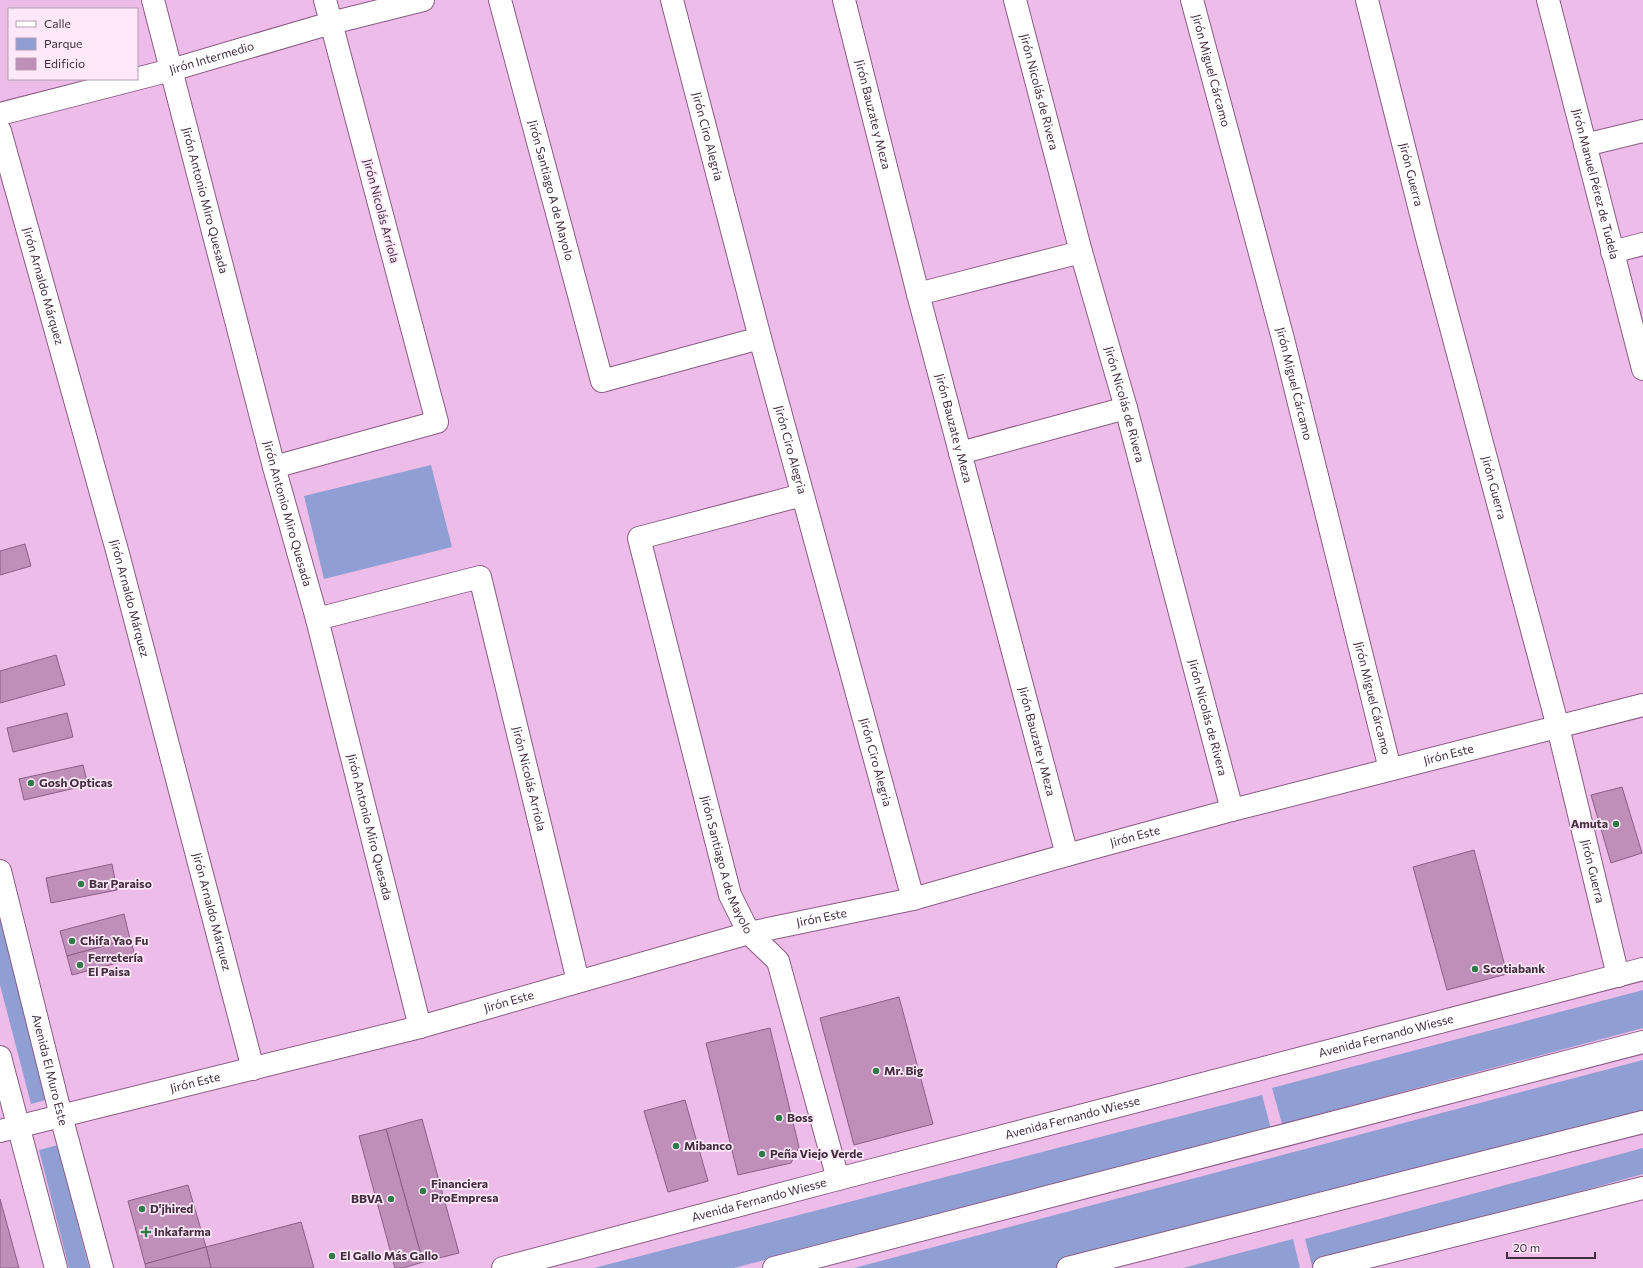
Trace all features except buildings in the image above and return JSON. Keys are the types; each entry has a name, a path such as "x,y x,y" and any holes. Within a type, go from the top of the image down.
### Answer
{"street":[{"name":"Jirón Antonio Miro Quesada","path":"153,0 274,467 317,619 420,1027"},
{"name":"Jirón Nicolás Arriola","path":"274,467 437,422 325,0"},
{"name":"Jirón Intermedio","path":"138,78 331,23 424,0"},
{"name":"Jirón Santiago A de Mayolo","path":"500,0 602,381 760,338"},
{"name":"Jirón Ciro Alegria","path":"672,0 802,495 913,899"},
{"name":"Jirón Bauzate y Meza","path":"844,0 918,294 1067,855"},
{"name":"Jirón Nicolás de Rivera","path":"1015,0 1081,252 1126,408 1232,810"},
{"name":"Jirón Miguel Cárcamo","path":"1192,0 1284,343 1390,770"},
{"name":"Jirón Guerra","path":"1367,0 1429,245 1558,727 1618,976"},
{"name":"Jirón Manuel Pérez de Tudela","path":"1548,0 1643,369"},
{"name":"Jirón Intermedio","path":"0,114 132,80"},
{"name":"Jirón Arnaldo Márquez","path":"0,131 118,554 252,1069"},
{"path":"1585,145 1643,131"},
{"path":"1612,252 1643,244"},
{"path":"918,294 1081,252"},
{"path":"960,452 1126,408"},
{"name":"Jirón Santiago A de Mayolo","path":"802,495 639,538 730,895 749,933 778,961 838,1179"},
{"name":"Jirón Nicolás Arriola","path":"317,619 480,577 578,981"},
{"name":"Jirón Este","path":"9,1129 420,1027 749,933 913,899 1232,810 1643,705"},
{"name":"Avenida El Muro Este","path":"0,871 61,1116 102,1268"},
{"name":"Avenida Fernando Wiesse","path":"503,1268 1643,969"},
{"path":"774,1268 1643,1042"},
{"path":"0,1057 9,1129 56,1268"},
{"path":"1068,1268 1643,1122"},
{"path":"1324,1268 1347,1265 1643,1188"}],"green space":[{"path":"431,465 452,547 324,579 304,496"},
{"path":"0,909 49,1099 31,1104 0,985"},
{"path":"1643,990 1643,1028 1282,1124 1272,1088"},
{"path":"1643,1060 1643,1116 1056,1268 854,1268"},
{"path":"1262,1095 1271,1129 734,1268 594,1268"},
{"path":"58,1145 89,1268 69,1268 39,1150"},
{"path":"1643,1148 1643,1174 1312,1266 1305,1239"},
{"path":"1293,1239 1300,1268 1183,1268"}],"place":[{"name":"Gosh Opticas","path":"31,783"},
{"name":"Amuta","path":"1616,824"},
{"name":"Bar Paraiso","path":"81,884"},
{"name":"Chifa Yao Fu","path":"72,941"},
{"name":"Ferretería El Paisa","path":"80,965"},
{"name":"Scotiabank","path":"1475,969"},
{"name":"Mr. Big","path":"876,1071"},
{"name":"Boss","path":"779,1118"},
{"name":"Mibanco","path":"676,1146"},
{"name":"Peña Viejo Verde","path":"762,1154"},
{"name":"Financiera ProEmpresa","path":"423,1191"},
{"name":"BBVA","path":"391,1199"},
{"name":"D'jhired","path":"142,1209"},
{"name":"Inkafarma","path":"146,1232"},
{"name":"El Gallo Más Gallo","path":"332,1256"}]}
